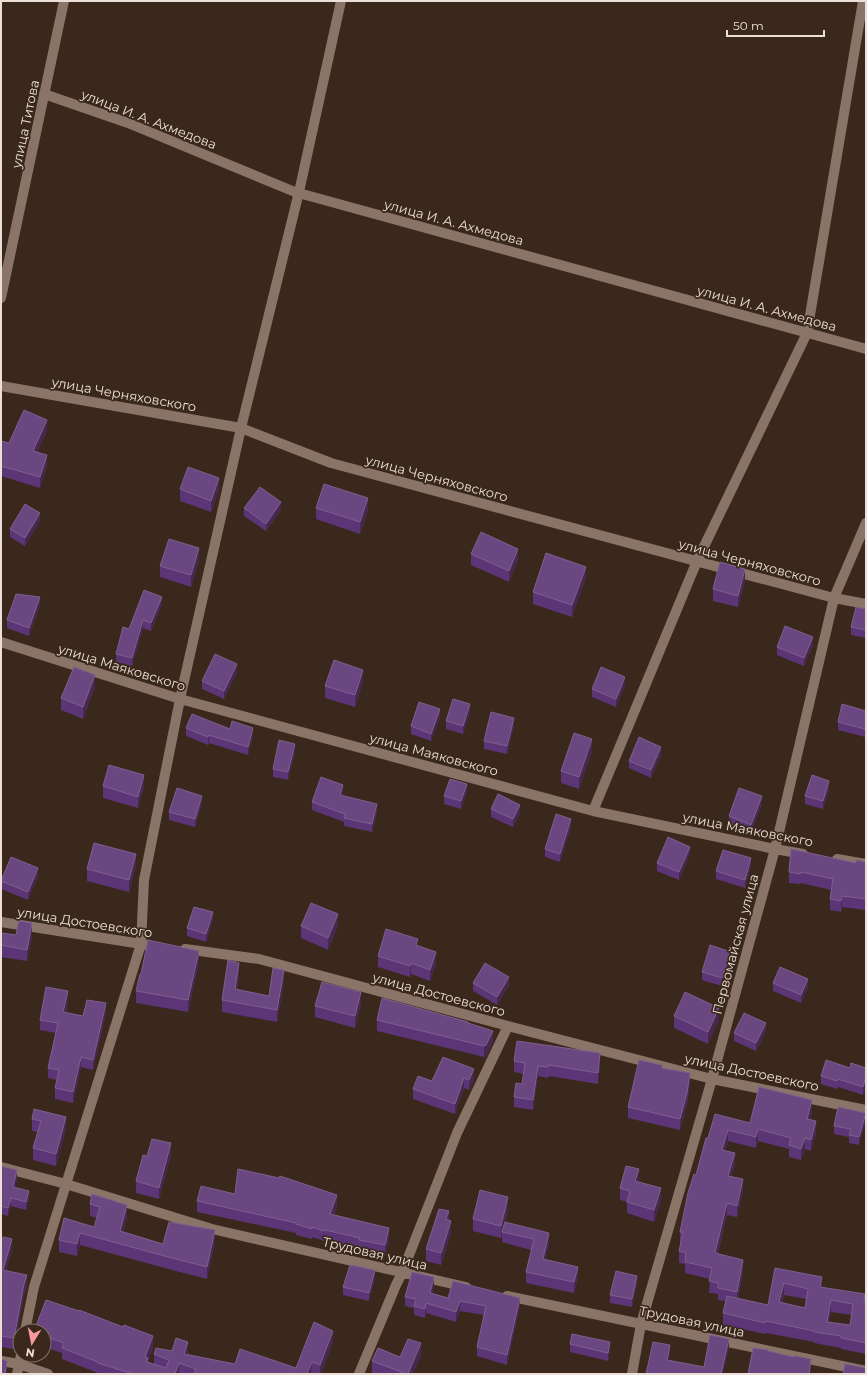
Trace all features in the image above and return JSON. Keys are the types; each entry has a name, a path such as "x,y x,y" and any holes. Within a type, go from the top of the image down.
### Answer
{"street":[{"name":"улица Титова","path":"1,298 64,1"},
{"path":"27,1323 34,1287 141,944 144,880 180,699 242,428 299,192 341,1"},
{"path":"592,811 697,561 807,333 863,1"},
{"name":"улица И. А. Ахмедова","path":"44,94 128,123 299,192 866,349"},
{"name":"улица Черняховского","path":"1,386 242,428 331,463 834,598 866,604"},
{"name":"Первомайская улица","path":"632,1374 641,1324 712,1078 775,849 834,598 866,523"},
{"name":"улица Маяковского","path":"1,642 180,699 592,811 813,856"},
{"name":"улица Маяковского","path":"828,858 866,864"},
{"name":"улица Достоевского","path":"1,922 157,946"},
{"name":"улица Достоевского","path":"173,948 259,959 508,1026 712,1078 866,1110"},
{"path":"359,1374 396,1284 402,1273 457,1133 508,1026"},
{"name":"Трудовая улица","path":"1,1167 66,1184 212,1229 479,1290"},
{"name":"Трудовая улица","path":"495,1293 866,1370"},
{"path":"1,1361 12,1360"},
{"path":"17,1374 19,1363"},
{"path":"27,1363 48,1374"}],"building":[{"path":"24,410 47,420 33,451 47,455 40,477 1,466 1,441 9,443"},
{"path":"188,467 219,478 211,501 180,489"},
{"path":"324,484 368,498 360,522 316,508"},
{"path":"260,487 281,502 266,524 244,508"},
{"path":"25,504 40,513 25,538 10,529"},
{"path":"481,532 518,549 509,571 471,554"},
{"path":"169,539 199,548 191,575 160,566"},
{"path":"546,553 586,567 572,605 533,592"},
{"path":"720,562 745,569 738,596 713,589"},
{"path":"144,590 162,597 151,623 143,620 132,658 116,654 123,627 129,629"},
{"path":"16,594 40,597 29,628 7,620"},
{"path":"856,607 866,609 866,630 851,627"},
{"path":"785,626 813,637 804,658 777,647"},
{"path":"215,654 237,664 224,691 202,681"},
{"path":"334,660 363,670 355,695 325,686"},
{"path":"74,667 95,675 83,707 61,698"},
{"path":"601,667 625,677 616,699 592,689"},
{"path":"453,699 470,704 463,726 446,721"},
{"path":"419,702 440,709 431,734 411,726"},
{"path":"842,704 866,711 865,729 838,722"},
{"path":"491,712 514,718 507,746 484,741"},
{"path":"192,714 230,729 232,721 253,728 248,747 209,735 208,737 186,728"},
{"path":"574,733 592,739 579,777 561,771"},
{"path":"639,737 661,747 651,770 629,761"},
{"path":"279,740 295,744 288,772 273,769"},
{"path":"109,765 144,775 138,797 103,786"},
{"path":"812,775 829,781 823,801 805,796"},
{"path":"321,777 343,785 340,795 377,804 372,824 344,818 345,814 312,802"},
{"path":"450,779 467,784 461,801 444,796"},
{"path":"177,788 202,796 195,819 169,812"},
{"path":"739,788 762,796 751,825 729,816"},
{"path":"498,794 520,805 513,819 491,809"},
{"path":"556,814 571,819 560,854 545,849"},
{"path":"668,837 690,847 679,872 657,863"},
{"path":"94,843 136,854 129,880 87,869"},
{"path":"791,849 856,863 856,860 866,862 866,899 842,896 841,901 830,899 833,879 801,872 800,874 789,872"},
{"path":"723,850 751,858 745,880 716,871"},
{"path":"11,857 38,868 28,892 1,881"},
{"path":"311,903 338,914 328,938 301,926"},
{"path":"194,907 213,912 206,934 187,928"},
{"path":"19,921 32,923 27,950 1,945 1,933 16,935"},
{"path":"386,929 418,939 416,945 436,952 430,970 411,963 410,966 378,956"},
{"path":"148,940 199,951 188,1000 136,991"},
{"path":"710,945 731,952 722,978 702,972"},
{"path":"228,960 239,963 235,989 269,996 273,968 284,970 277,1010 222,1000"},
{"path":"485,963 509,977 497,997 473,983"},
{"path":"780,967 808,979 801,995 773,983"},
{"path":"322,982 361,992 355,1016 315,1006"},
{"path":"46,987 68,991 63,1012 83,1016 87,1000 106,1003 93,1060 81,1057 73,1092 55,1088 59,1070 48,1068 58,1023 40,1020"},
{"path":"685,992 719,1008 708,1032 674,1016"},
{"path":"382,998 468,1022 493,1031 486,1045 484,1046 377,1020"},
{"path":"744,1013 766,1023 756,1043 734,1033"},
{"path":"517,1041 600,1053 598,1073 549,1065 548,1067 538,1066 533,1100 514,1097 516,1083 522,1084 525,1063 514,1061"},
{"path":"443,1057 474,1069 469,1080 464,1078 455,1104 413,1089 418,1076 432,1081"},
{"path":"639,1060 662,1065 662,1068 690,1073 687,1093 680,1119 628,1107"},
{"path":"826,1060 850,1068 851,1063 866,1068 866,1076 863,1087 838,1079 837,1081 821,1076"},
{"path":"759,1087 812,1100 807,1119 816,1121 811,1140 805,1138 801,1149 789,1145 791,1138 758,1129 756,1137 728,1130 722,1150 735,1153 728,1176 743,1179 737,1206 727,1203 715,1253 743,1260 737,1292 718,1288 718,1283 709,1281 712,1268 685,1262 686,1253 679,1251 683,1232 680,1232 688,1193 694,1174 696,1175 706,1138 708,1138 715,1114 750,1123"},
{"path":"838,1107 866,1113 859,1137 849,1135 851,1129 834,1126"},
{"path":"34,1109 66,1117 56,1154 33,1148 41,1121 32,1119"},
{"path":"152,1139 171,1143 159,1188 136,1181 143,1155 147,1156"},
{"path":"1,1166 17,1170 13,1187 29,1191 26,1202 11,1198 8,1208 1,1206"},
{"path":"626,1166 639,1169 635,1181 661,1188 654,1210 627,1202 630,1191 620,1188"},
{"path":"238,1169 279,1178 280,1176 337,1195 330,1214 389,1228 385,1245 197,1201 201,1186 235,1194"},
{"path":"480,1190 508,1197 501,1226 473,1219"},
{"path":"92,1194 127,1205 120,1231 163,1244 169,1222 215,1230 207,1267 80,1233 77,1244 59,1240 64,1218 94,1227 100,1207 90,1204"},
{"path":"439,1209 449,1211 446,1219 451,1221 441,1253 426,1249"},
{"path":"505,1222 549,1233 543,1259 578,1267 574,1282 526,1272 534,1239 502,1232"},
{"path":"3,1237 12,1239 3,1270 27,1275 17,1323 12,1323 12,1338 1,1336 1,1242"},
{"path":"350,1265 375,1270 369,1293 343,1287"},
{"path":"775,1268 822,1277 820,1287 865,1294 864,1304 866,1304 866,1343 841,1338 841,1336 814,1332 766,1321 765,1323 723,1313 727,1296 768,1305","holes":["784,1283 808,1289 805,1308 779,1302","831,1300 853,1304 850,1325 827,1322"]},
{"path":"616,1271 637,1276 632,1299 610,1295"},
{"path":"412,1272 434,1277 430,1293 448,1298 453,1281 520,1298 507,1355 477,1347 486,1306 460,1301 456,1312 426,1303 425,1309 414,1306 416,1299 405,1297"},
{"path":"46,1300 79,1310 123,1327 124,1325 153,1336 145,1357 148,1358 147,1362 166,1368 169,1360 154,1354 156,1348 172,1351 176,1338 188,1342 184,1354 235,1364 240,1349 296,1368 314,1322 333,1331 320,1365 312,1362 307,1374 194,1374 196,1369 179,1363 175,1374 133,1374 98,1363 62,1348 64,1343 52,1339 52,1323 37,1323"},
{"path":"572,1334 610,1342 608,1353 570,1344"},
{"path":"710,1335 729,1339 721,1374 646,1374 653,1342 670,1345 667,1360 704,1367"},
{"path":"408,1339 421,1343 408,1374 372,1361 378,1348 400,1357"},
{"path":"753,1348 768,1350 794,1357 811,1359 809,1374 748,1374"},
{"path":"1,1359 7,1361 5,1374 1,1374"},
{"path":"845,1364 866,1368 866,1374 843,1374"}]}
